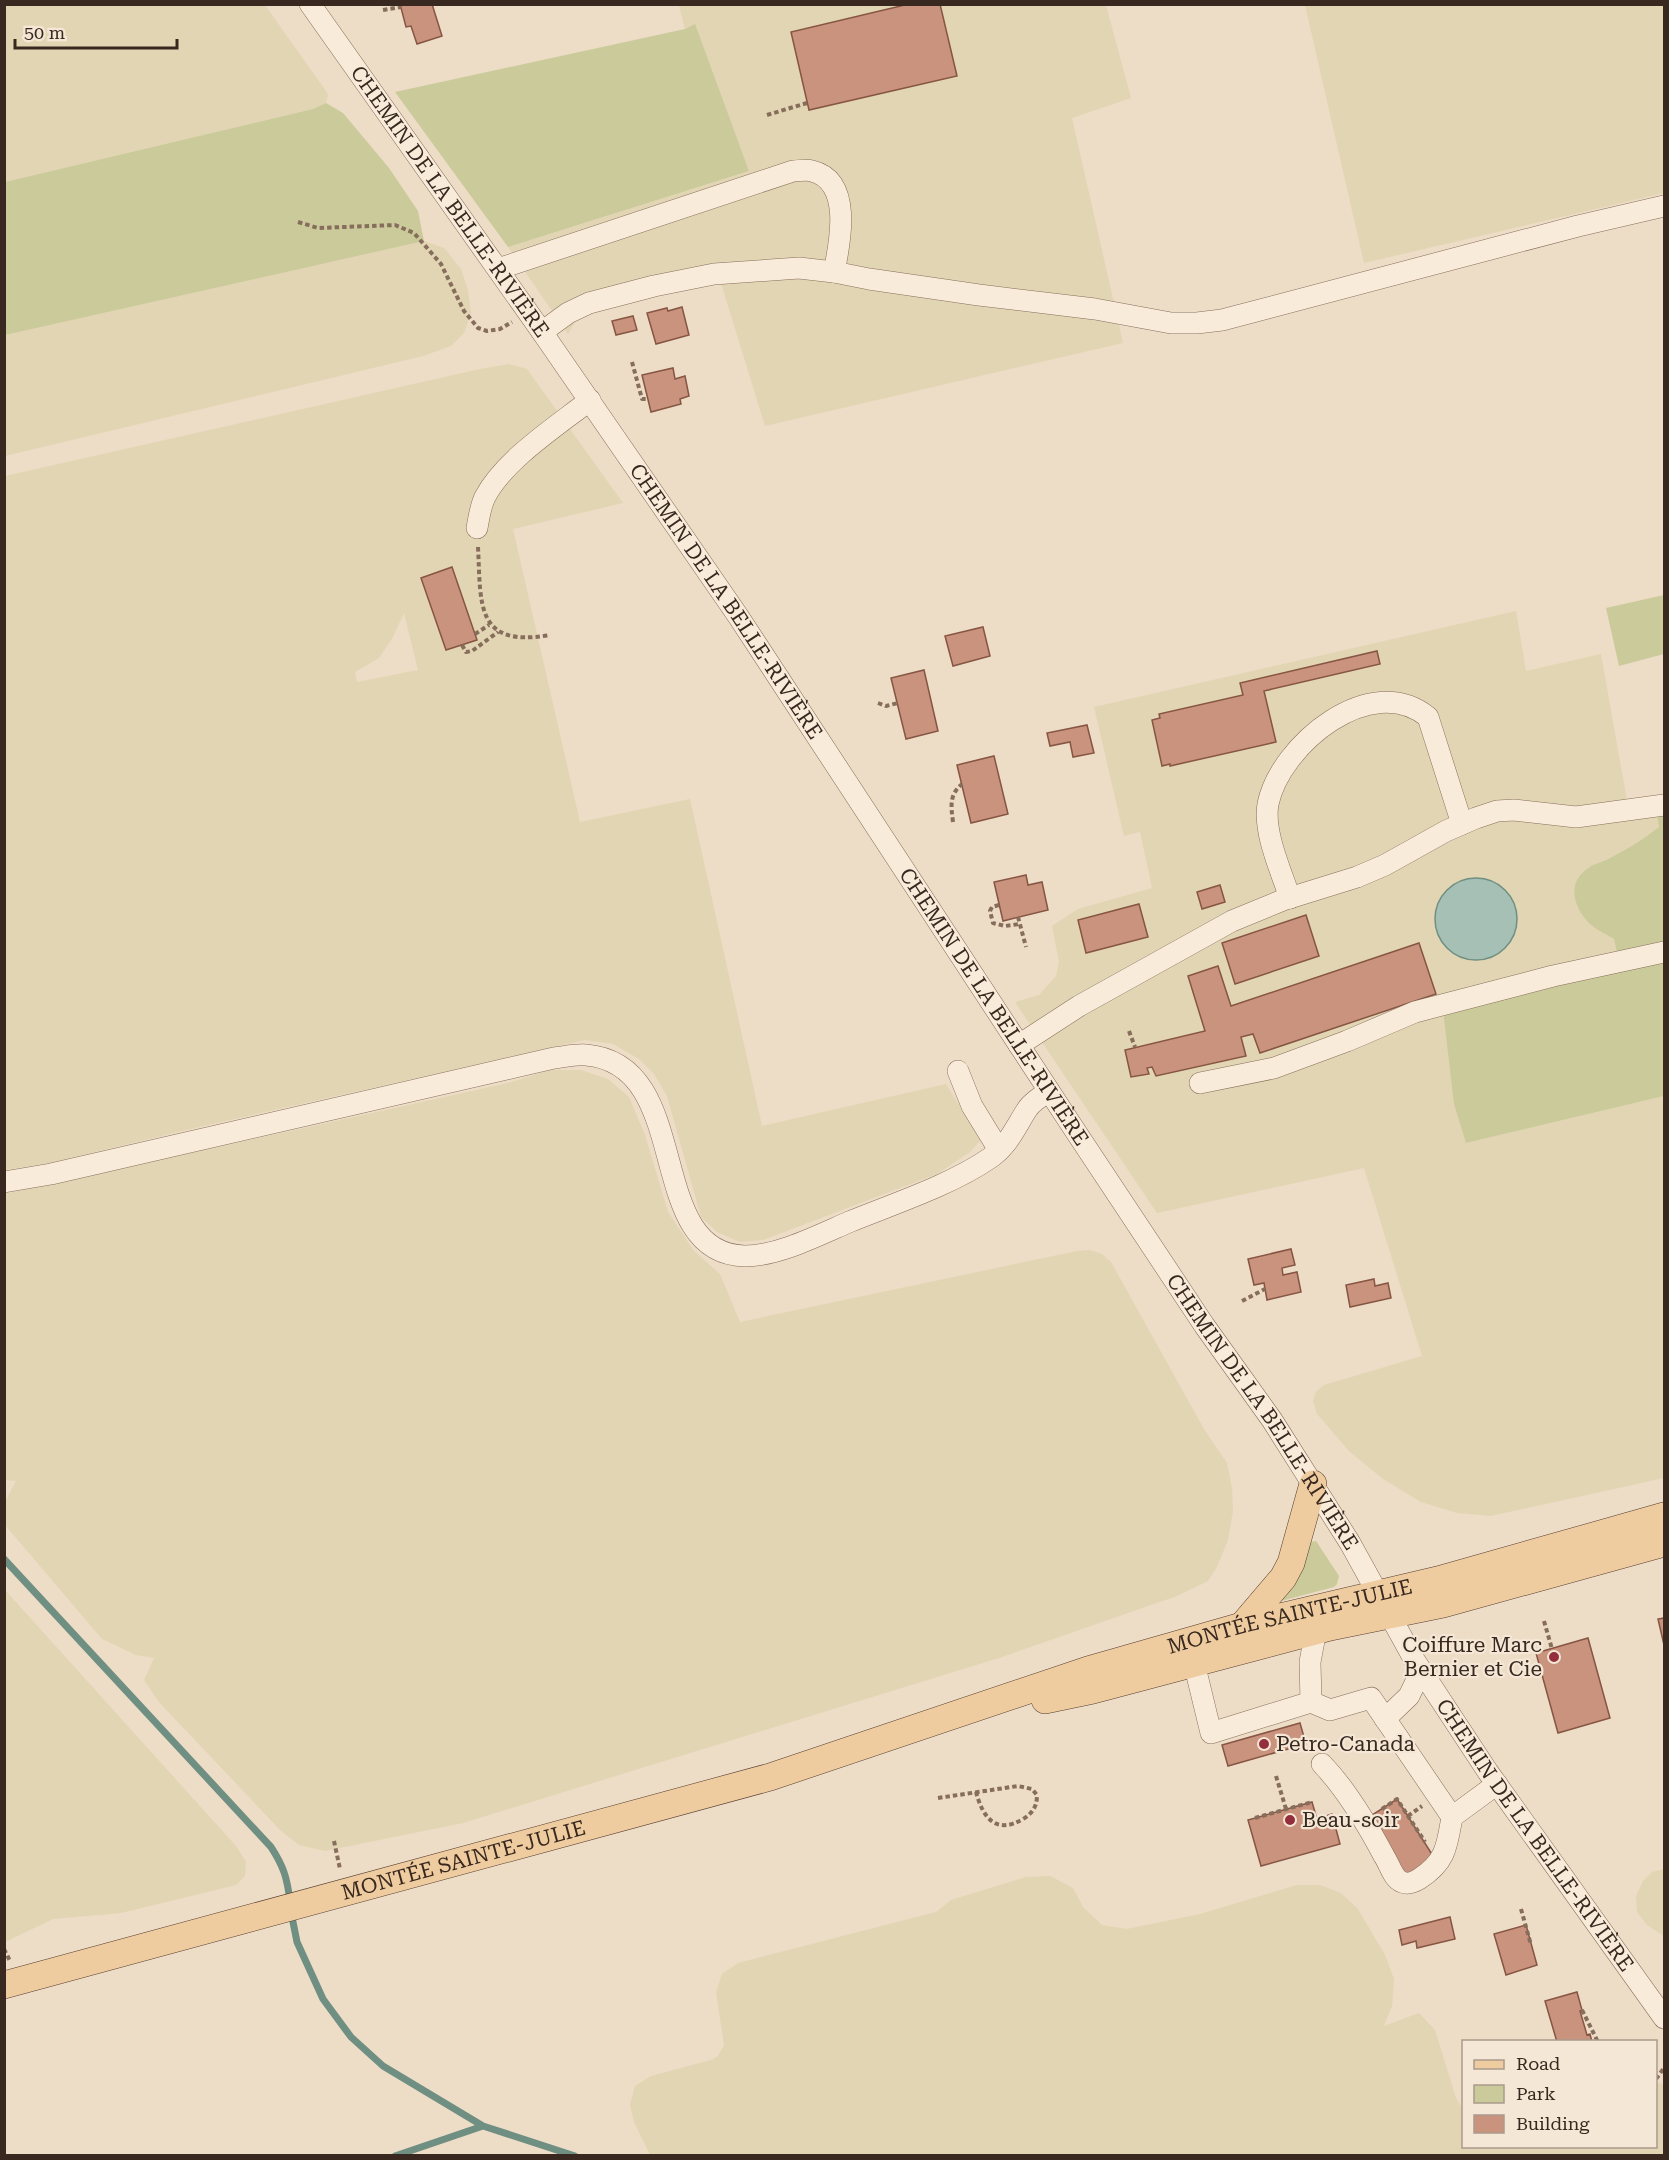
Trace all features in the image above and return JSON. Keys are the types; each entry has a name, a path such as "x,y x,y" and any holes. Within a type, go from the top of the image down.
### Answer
{"main road":[{"path":"1242,1626 1283,1578 1291,1563 1313,1484"},
{"name":"MONTÉE SAINTE-JULIE","path":"918,1727 1093,1690 1316,1630 1438,1580 1665,1516"},
{"name":"MONTÉE SAINTE-JULIE","path":"4,1985 770,1777 1088,1670 1242,1626 1383,1604 1443,1604 1665,1543"}],"street":[{"name":"CHEMIN DE LA BELLE-RIVIÈRE","path":"310,4 590,400 744,625 1049,1091 1204,1324 1272,1420 1313,1484 1421,1671 1497,1784 1665,2018"},
{"path":"498,269 793,171 811,171 824,177 833,185 837,197 841,218 840,244 834,272"},
{"path":"542,332 568,313 589,303 654,286 726,273 799,268 1095,309 1172,322 1197,323 1222,320 1578,226 1665,206"},
{"path":"477,528 481,507 498,478 555,427 590,400"},
{"path":"1290,898 1266,818 1272,790 1289,761 1305,742 1318,730 1351,709 1365,704 1401,704 1416,707 1428,717 1462,824"},
{"path":"1019,1045 1079,1006 1232,921 1290,898 1357,878 1462,824 1497,812 1514,810 1576,818 1665,805"},
{"path":"1200,1083 1274,1068 1347,1041 1415,1012 1553,976 1665,952"},
{"path":"4,1182 83,1167 554,1058 584,1055 611,1062 627,1072 648,1099 658,1123 678,1192 691,1223 704,1241 732,1254 747,1256 793,1245 940,1185 991,1158 1010,1139 1029,1107 1049,1091"},
{"path":"958,1071 972,1106 999,1150"},
{"path":"1311,1702 1310,1662 1316,1630"},
{"path":"1194,1663 1211,1734 1311,1702 1330,1710 1371,1698 1452,1817 1447,1848 1441,1861 1413,1883 1402,1882 1395,1877 1375,1840 1336,1779 1322,1764"},
{"path":"1385,1719 1409,1696 1421,1671"},
{"path":"1452,1817 1497,1784"}],"path":[{"path":"382,10 400,7"},
{"path":"767,115 807,103"},
{"path":"298,222 318,228 395,225 414,232 441,264 464,311 478,328 487,331 500,329 528,312"},
{"path":"632,362 642,399 648,399"},
{"path":"477,528 483,609 490,625 498,632 523,639 550,635"},
{"path":"475,634 490,625"},
{"path":"462,645 466,652 472,651 498,632"},
{"path":"878,703 886,706 898,703"},
{"path":"953,822 951,798 962,784"},
{"path":"999,905 992,907 990,911 993,922 1005,926 1020,924"},
{"path":"1018,917 1026,947"},
{"path":"1129,1031 1134,1047"},
{"path":"1242,1301 1265,1289"},
{"path":"1544,1621 1552,1649"},
{"path":"1276,1776 1286,1809"},
{"path":"938,1798 1018,1785 1032,1789 1038,1795 1037,1806 1013,1825 1002,1826 991,1821 984,1813 976,1792"},
{"path":"1397,1799 1430,1850"},
{"path":"1255,1818 1312,1802"},
{"path":"1521,1909 1531,1945"},
{"path":"1582,2010 1597,2040"}],"shaded area":[{"path":"4,5 265,5 328,94 326,103 313,109 5,182"},
{"path":"679,5 1106,5 1131,98 1072,118 1123,343 765,426 721,283 708,283 597,311 577,319 568,334 508,247 749,171 694,25 685,29"},
{"path":"1305,5 1664,5 1664,193 1364,263"},
{"path":"424,241 444,248 461,269 468,290 471,313 464,333 451,346 423,356 5,456 4,335"},
{"path":"509,364 527,369 623,503 513,529 580,822 690,799 762,1126 946,1084 981,1140 970,1152 937,1174 763,1240 740,1242 717,1232 701,1217 667,1096 654,1074 639,1059 613,1044 585,1040 49,1163 5,1170 5,476","holes":["404,613 418,670 357,682 355,672 379,658 393,637"]},
{"path":"1516,611 1526,671 1601,654 1627,801 1654,797 1659,827 1643,840 1610,859 1588,868 1592,925 1614,939 1621,969 1466,1143 1664,1096 1664,1478 1491,1516 1457,1513 1421,1502 1383,1479 1349,1451 1317,1414 1313,1401 1316,1392 1324,1385 1422,1356 1364,1168 1157,1213 1015,1002 1039,995 1056,976 1059,962 1052,926 1078,909 1152,888 1140,832 1124,836 1094,707"},
{"path":"1476,878 1492,881 1505,890 1514,903 1517,919 1514,935 1505,948 1492,957 1476,960 1460,957 1447,948 1438,935 1435,919 1438,903 1447,890 1460,881"},
{"path":"550,1070 581,1070 608,1079 629,1097 645,1135 668,1212 694,1251 720,1274 740,1322 1077,1251 1090,1250 1102,1254 1111,1262 1204,1429 1227,1463 1232,1488 1233,1511 1228,1540 1217,1567 1208,1581 1177,1596 1002,1657 463,1823 325,1851 299,1845 281,1831 158,1701 144,1680 154,1658 136,1655 102,1639 5,1525 5,1502 16,1481 4,1480 4,1194 508,1083"},
{"path":"5,1590 236,1846 246,1862 245,1876 236,1885 121,1913 53,1919 5,1942"},
{"path":"1664,1869 1664,1936 1647,1925 1637,1912 1636,1896 1643,1881 1652,1872"},
{"path":"1050,1876 1073,1888 1083,1907 1102,1925 1127,1929 1200,1914 1297,1885 1320,1885 1341,1893 1358,1909 1385,1955 1394,1979 1392,2006 1384,2026 1419,2013 1435,2030 1456,2098 1462,2107 1462,2148 1657,2148 1657,2082 1664,2085 1664,2155 650,2155 634,2122 630,2105 635,2086 651,2076 711,2060 718,2056 724,2045 716,1992 722,1974 738,1963 936,1912 951,1900 1026,1877"}],"green space":[{"path":"695,24 749,171 508,247 395,92 685,29"},
{"path":"326,103 343,113 389,168 418,211 424,241 5,335 5,182 313,109"},
{"path":"1664,595 1664,654 1619,666 1606,608"},
{"path":"1664,814 1664,944 1617,953 1614,939 1584,918 1576,904 1576,882 1580,875 1590,867 1609,859 1659,827 1657,815"},
{"path":"1664,958 1664,1096 1466,1143 1454,1104 1443,1010"},
{"path":"1316,1541 1339,1576 1337,1584 1334,1587 1281,1601 1280,1599 1304,1564 1311,1542"}],"building":[{"path":"400,4 432,4 442,36 417,44 411,26 406,27"},
{"path":"909,4 940,4 957,76 809,110 791,32"},
{"path":"682,307 689,335 656,344 647,313"},
{"path":"633,316 637,330 616,335 612,321"},
{"path":"673,368 675,379 685,376 689,396 680,399 681,404 651,412 642,375"},
{"path":"452,567 477,640 446,650 421,578"},
{"path":"983,627 990,656 953,666 945,636"},
{"path":"1377,651 1380,664 1264,691 1276,742 1162,766 1152,720 1160,718 1159,714 1243,695 1240,683"},
{"path":"924,670 938,731 906,739 891,678"},
{"path":"1087,725 1094,753 1073,757 1070,742 1050,746 1047,733"},
{"path":"994,756 1008,814 971,823 957,765"},
{"path":"1026,875 1028,885 1042,882 1048,910 1003,921 994,882"},
{"path":"1220,885 1225,902 1202,909 1197,892"},
{"path":"1139,904 1148,937 1086,953 1078,920"},
{"path":"1306,915 1319,956 1235,984 1222,943"},
{"path":"1419,943 1436,994 1260,1053 1253,1034 1241,1037 1246,1056 1156,1076 1152,1067 1147,1068 1149,1074 1131,1077 1125,1050 1205,1031 1188,976 1218,966 1231,1006"},
{"path":"1291,1249 1295,1265 1282,1268 1283,1275 1297,1272 1301,1292 1267,1300 1264,1283 1254,1285 1248,1259"},
{"path":"1374,1279 1375,1286 1388,1283 1391,1298 1350,1307 1346,1285"},
{"path":"1664,1618 1664,1645 1658,1619"},
{"path":"1588,1638 1610,1718 1558,1733 1536,1653"},
{"name":"Petro-Canada","path":"1300,1723 1306,1744 1228,1766 1222,1745"},
{"path":"1397,1799 1435,1859 1407,1877 1369,1817"},
{"path":"1312,1802 1317,1819 1332,1814 1340,1844 1261,1866 1248,1820"},
{"path":"1450,1917 1455,1939 1417,1948 1416,1941 1402,1945 1399,1930"},
{"path":"1526,1925 1537,1965 1506,1975 1494,1934"},
{"path":"1577,1992 1587,2035 1590,2034 1592,2040 1556,2040 1545,2001"}],"waterway":[{"path":"4,1559 271,1847 284,1873 290,1901"},
{"path":"291,1912 297,1942 323,1999 351,2037 383,2066 483,2126 575,2156"},
{"path":"395,2156 483,2126"}],"place":[{"name":"Coiffure Marc Bernier et Cie","path":"1554,1657"},
{"name":"Petro-Canada","path":"1264,1744"},
{"name":"Beau-soir","path":"1290,1820"}]}
